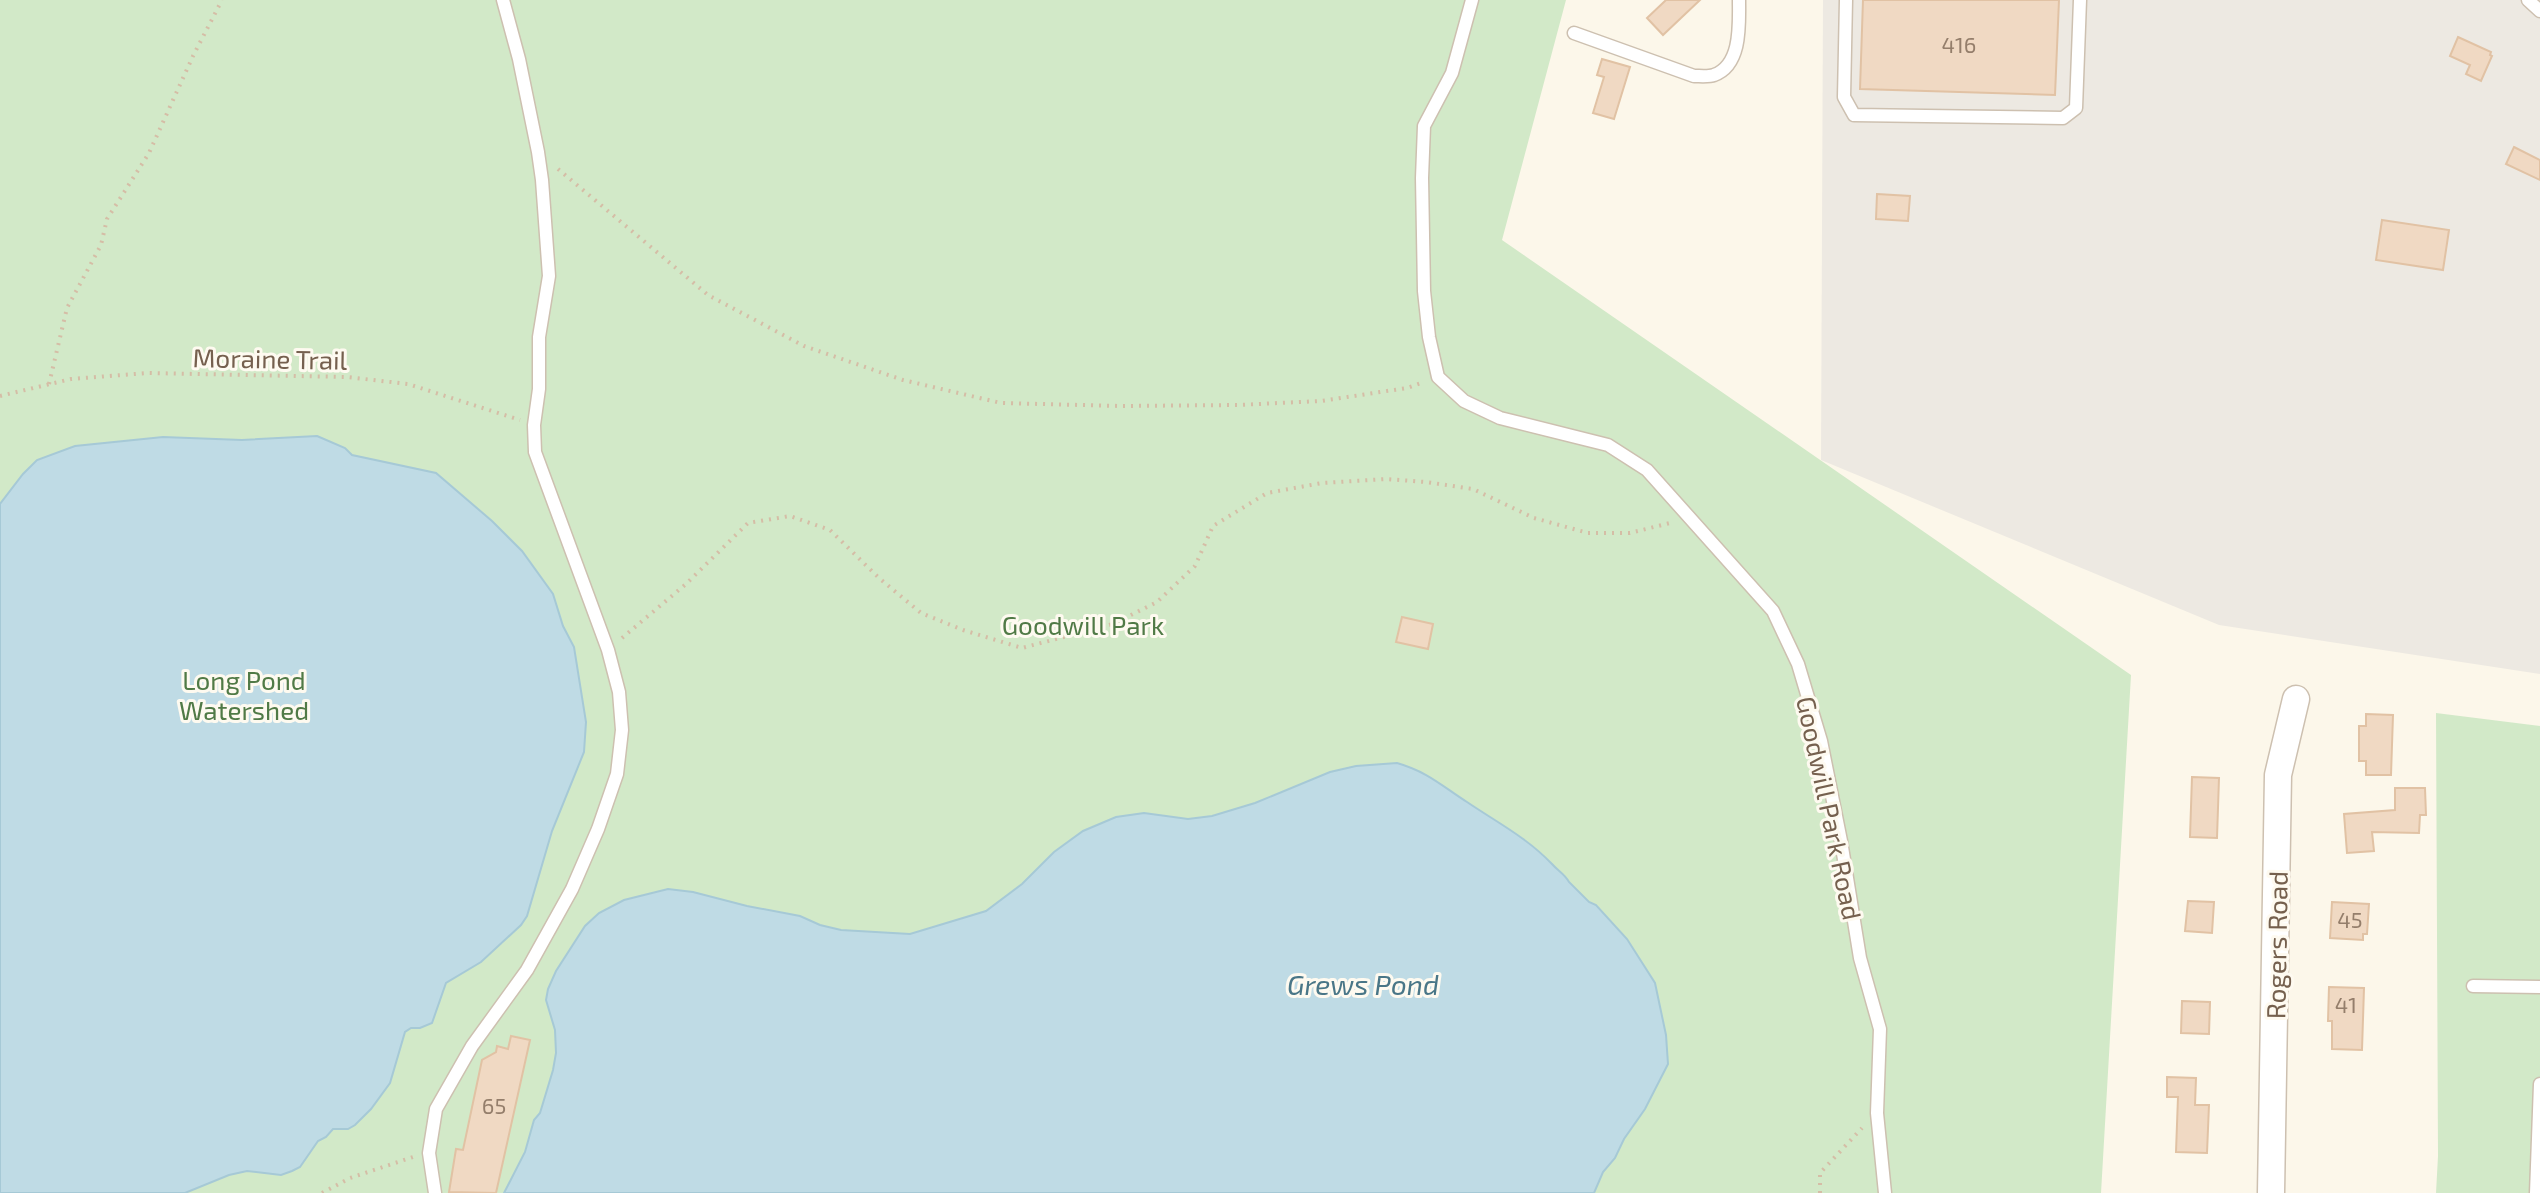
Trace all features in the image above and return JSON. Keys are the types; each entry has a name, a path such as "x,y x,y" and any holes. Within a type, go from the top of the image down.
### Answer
{"street":[{"name":"Rogers Road","path":"2271,1193 2278,775 2296,699"}],"lane":[{"path":"435,1193 429,1153 436,1109 472,1046 527,970 572,889 617,774 622,730 619,692 608,650 535,452 539,337 549,276 538,152 503,0"},
{"path":"1438,377 1429,337 1424,291 1424,126 1452,73 1472,0"},
{"path":"1574,33 1694,76 1714,75 1732,61 1739,28 1739,0"},
{"path":"1846,0 1844,97 1854,115 2063,118 2076,108 2080,0"},
{"path":"2528,0 2540,11"},
{"name":"Goodwill Park Road","path":"1438,377 1464,401 1500,418 1608,445 1647,470 1773,611 1798,664 1821,741 1860,958 1880,1029 1877,1113 1885,1193"},
{"path":"2473,986 2540,987"},
{"path":"2536,1193 2540,1084"}],"path":[{"path":"49,384 67,308 101,245 107,219 149,153 222,0"},
{"path":"538,152 708,295 804,346 903,380 1001,403 1136,406 1321,401 1407,388 1438,377"},
{"name":"Moraine Trail","path":"0,396 71,379 148,373 347,377 408,384 534,425"},
{"path":"608,650 686,584 748,523 790,516 830,530 879,578 921,613 1022,648 1113,624 1157,602 1195,566 1213,526 1267,493 1322,483 1386,479 1426,482 1473,489 1534,518 1588,533 1630,533 1691,518"},
{"path":"1820,1193 1820,1173 1877,1113"},
{"path":"322,1193 350,1178 429,1153"}],"shaded area":[{"path":"1823,0 2540,0 2540,674 2219,625 1821,460"}],"green space":[{"name":"Goodwill Park","path":"0,0 1566,0 1502,240 2131,675 2101,1193 0,1193"},
{"path":"2436,713 2540,726 2540,1193 2436,1193"}],"water":[{"name":"Long Pond Watershed","path":"317,436 345,448 352,455 436,473 522,551 553,594 563,626 574,647 586,722 584,752 552,831 527,916 481,962 446,983 432,1023 405,1032 390,1083 371,1109 355,1125 348,1129 333,1129 318,1141 300,1167 281,1175 247,1171 229,1175 185,1193 0,1193 0,504 37,460 75,446 163,437 242,440"},
{"name":"Grews Pond","path":"1397,763 1434,780 1532,846 1589,902 1596,905 1627,939 1655,983 1666,1035 1668,1064 1645,1109 1603,1172 1594,1193 504,1193 525,1152 553,1070 555,1030 546,1000 548,989 585,926 599,913 624,900 668,889 800,916 841,930 910,934 986,911 1083,831 1116,817 1144,813 1188,819 1212,816 1255,803 1330,772 1356,766"}],"building":[{"path":"1666,0 1700,0 1663,35 1647,18"},
{"path":"1863,0 2059,0 2055,95 1860,89"},
{"path":"2458,37 2491,52 2481,81 2466,74 2470,65 2450,56"},
{"path":"1602,59 1630,67 1614,119 1593,113 1604,77 1597,75"},
{"path":"2514,147 2540,160 2540,180 2506,164"},
{"path":"1877,194 1910,196 1908,221 1876,219"},
{"path":"2382,220 2449,230 2443,270 2376,260"},
{"path":"1402,617 1433,624 1428,649 1396,642"},
{"path":"2366,714 2393,715 2391,775 2366,775 2366,761 2359,761 2359,726 2366,726"},
{"path":"2192,777 2219,778 2217,838 2190,837"},
{"path":"2395,788 2425,788 2426,815 2420,815 2419,833 2372,832 2374,851 2347,853 2344,814 2395,810"},
{"path":"2188,901 2214,902 2212,933 2185,931"},
{"path":"2332,902 2369,904 2367,934 2363,934 2363,940 2330,938"},
{"path":"2329,987 2364,988 2362,1050 2332,1049 2332,1021 2328,1021"},
{"path":"2182,1001 2210,1002 2209,1034 2181,1033"},
{"path":"511,1036 530,1040 496,1193 449,1192 456,1149 463,1150 482,1060 496,1052 497,1046 508,1049"},
{"path":"2167,1077 2196,1078 2195,1105 2209,1105 2207,1153 2176,1152 2178,1097 2167,1097"}]}
